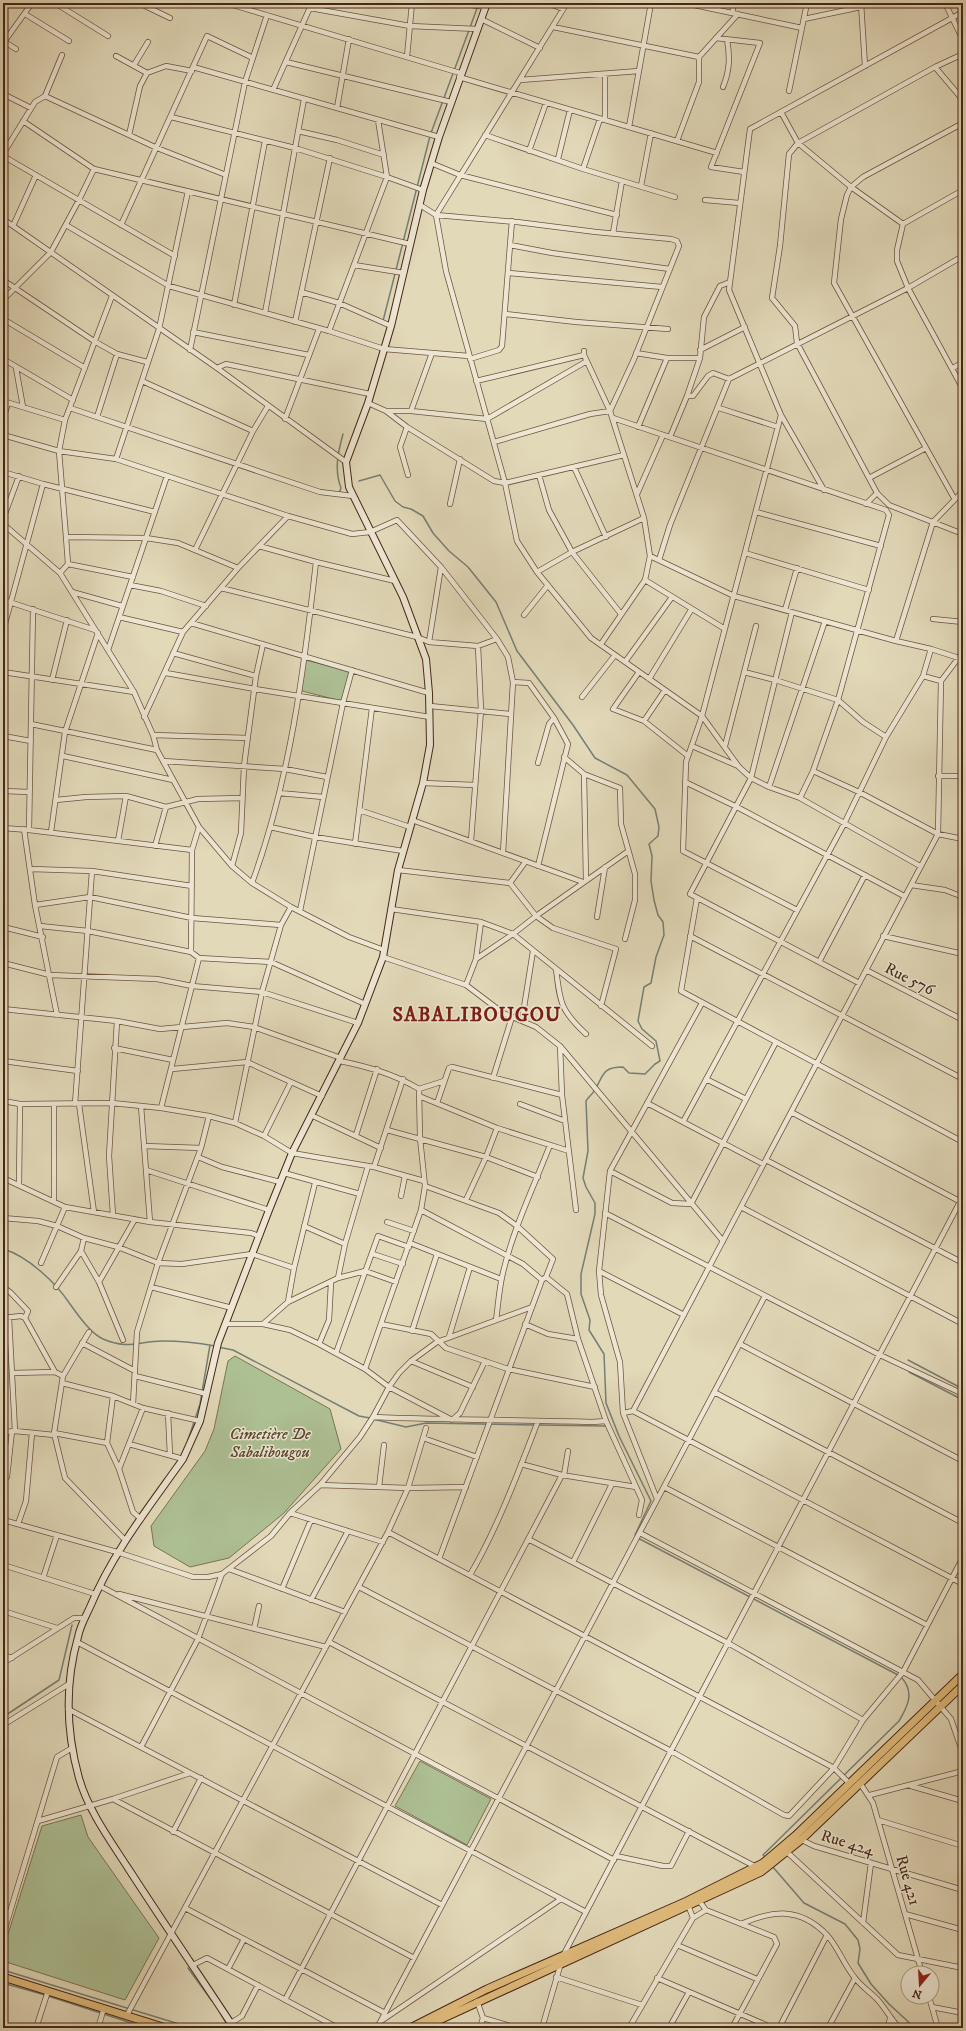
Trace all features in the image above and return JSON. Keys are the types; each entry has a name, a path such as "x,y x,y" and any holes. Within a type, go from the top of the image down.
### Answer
{"main road":[{"path":"233,2026 170,1935 90,1806 79,1779 72,1748 68,1708 69,1684 77,1642 95,1594 117,1552 183,1459 200,1421 218,1346 225,1324 269,1210 292,1153 313,1116 358,1023 383,953 398,870 423,783 430,745 429,692 426,659 395,581 349,487 346,462 368,403 391,326 423,190 431,163 460,75 486,5"},
{"path":"422,2028 476,1999 563,1956 688,1904 700,1902 762,1867 799,1837 860,1783 963,1674"},
{"path":"773,1859 787,1852 799,1837 849,1784 938,1702 963,1685"},
{"path":"410,2028 560,1964 688,1904 762,1867"},
{"path":"3,1977 166,2028"}],"street":[{"path":"16,49 4,41 32,3"},
{"path":"55,3 108,36"},
{"path":"139,3 170,18"},
{"path":"226,3 407,57 513,93 717,153"},
{"path":"274,90 312,3"},
{"path":"407,57 412,3"},
{"path":"456,3 486,5"},
{"path":"547,3 563,9"},
{"path":"567,3 513,93 485,135 436,215 446,271 505,483 517,542 537,572 591,638 702,716 739,767 751,778 769,787 800,798 920,866"},
{"path":"629,127 651,3"},
{"path":"685,3 802,28"},
{"path":"677,141 699,82 699,57 735,14 733,3"},
{"path":"789,91 807,3"},
{"path":"945,3 963,40"},
{"path":"804,19 861,5 865,66"},
{"path":"310,8 410,26 477,29"},
{"path":"824,490 781,415 729,290 750,130 963,12"},
{"path":"25,14 69,41"},
{"path":"190,350 245,82 267,15"},
{"path":"481,20 540,48"},
{"path":"553,27 699,57"},
{"path":"121,225 207,36 253,58"},
{"path":"716,38 760,43 711,167 744,172"},
{"path":"337,108 349,39"},
{"path":"723,87 729,73 727,39"},
{"path":"134,65 148,42"},
{"path":"963,54 935,67 798,143 789,154 780,246 772,298 795,326 798,343 877,493 889,505 963,534"},
{"path":"62,55 45,96 35,102 3,155 175,256"},
{"path":"116,56 147,73"},
{"path":"286,62 451,102"},
{"path":"129,135 140,86 147,73 166,66 192,69 245,82 439,137"},
{"path":"935,67 963,100"},
{"path":"520,80 639,71"},
{"path":"583,169 603,119 606,74"},
{"path":"7,96 31,108"},
{"path":"45,96 157,148 226,175"},
{"path":"265,313 304,99"},
{"path":"529,150 546,103"},
{"path":"558,159 570,110"},
{"path":"781,112 798,143 851,187 903,224"},
{"path":"170,117 330,158 387,176 423,190"},
{"path":"329,331 387,176 378,120"},
{"path":"23,121 94,169 410,244"},
{"path":"954,498 834,283 841,219 851,187 863,177 963,123"},
{"path":"298,131 337,140 384,155"},
{"path":"641,186 651,133"},
{"path":"485,135 558,159 583,169 675,197"},
{"path":"234,305 265,141"},
{"path":"295,322 330,158"},
{"path":"431,163 460,175 617,215"},
{"path":"3,300 51,252 94,169"},
{"path":"13,226 36,175"},
{"path":"613,233 622,181"},
{"path":"963,190 903,224 896,256 908,288 953,368 963,389"},
{"path":"116,459 159,329 188,191"},
{"path":"705,200 740,203"},
{"path":"420,205 436,215 512,221 676,241 679,246 670,270 646,326 636,354 610,411"},
{"path":"3,218 159,329 217,368 346,462"},
{"path":"66,225 169,286 329,331 384,349 469,358 499,350 502,346 512,221"},
{"path":"510,245 552,253 670,270"},
{"path":"659,560 670,524 719,408 729,379 908,288 963,256"},
{"path":"354,265 404,273"},
{"path":"508,273 662,287"},
{"path":"3,280 94,341 118,354 147,362"},
{"path":"670,437 688,396 700,358 704,317 720,286 730,282"},
{"path":"301,292 339,303 391,326"},
{"path":"60,573 68,564 59,451 65,420 112,296"},
{"path":"505,314 576,322 646,326 668,329"},
{"path":"3,319 85,368"},
{"path":"700,350 744,327"},
{"path":"285,419 319,329"},
{"path":"193,332 309,355"},
{"path":"411,411 432,353"},
{"path":"476,381 584,353 610,411 637,494 644,518 650,556 645,580 601,644"},
{"path":"97,418 118,354"},
{"path":"636,354 667,358 700,358"},
{"path":"638,427 667,358"},
{"path":"3,359 73,400"},
{"path":"386,411 411,411 487,419 587,361"},
{"path":"953,368 963,362"},
{"path":"217,368 226,364 300,378 370,394"},
{"path":"16,368 23,407"},
{"path":"688,396 693,396 712,373 729,379"},
{"path":"142,381 253,431"},
{"path":"3,420 6,402 65,420"},
{"path":"368,403 386,411 407,427 494,481 505,483 624,455"},
{"path":"195,550 222,493 238,465 253,431 268,406"},
{"path":"70,408 320,492 353,496"},
{"path":"719,408 778,427"},
{"path":"494,442 590,414 610,411"},
{"path":"781,415 702,716 686,762 683,851 797,910"},
{"path":"612,418 886,510 889,515 838,700 813,771 800,798"},
{"path":"407,427 400,447 408,475"},
{"path":"3,435 59,451 116,459 288,516 352,534 370,532 397,520 441,567 508,657 513,682 503,853"},
{"path":"637,494 663,435"},
{"path":"869,478 926,448"},
{"path":"450,504 460,459"},
{"path":"574,467 606,537"},
{"path":"3,472 43,484 154,512"},
{"path":"539,474 549,510 572,552 622,614"},
{"path":"3,519 19,476"},
{"path":"108,650 167,476"},
{"path":"3,631 28,544 43,484"},
{"path":"896,641 933,522 954,498 963,491"},
{"path":"866,504 877,493"},
{"path":"756,512 881,546"},
{"path":"144,717 184,632 220,588 288,516"},
{"path":"537,572 572,552 644,518"},
{"path":"4,526 28,544 60,573 134,692 153,735 157,750 199,827 232,866 252,883 349,937 383,953 466,985 503,1013 536,1027 560,1046 590,1079 631,1132 723,1241"},
{"path":"66,537 146,538 178,543 238,568"},
{"path":"259,546 316,562 395,581"},
{"path":"745,553 869,590"},
{"path":"650,556 734,596 896,641 931,649 959,658"},
{"path":"252,883 264,850 285,769 299,695 316,562"},
{"path":"68,564 133,576"},
{"path":"429,642 441,567"},
{"path":"785,610 797,568"},
{"path":"645,580 725,629"},
{"path":"130,585 161,591 206,606"},
{"path":"524,615 548,585"},
{"path":"220,588 310,612 417,637 429,642 478,646 496,639"},
{"path":"72,592 122,606"},
{"path":"625,662 672,597"},
{"path":"3,600 67,620 96,632"},
{"path":"33,609 29,792 26,829 36,905 57,1015"},
{"path":"649,679 692,610"},
{"path":"792,612 751,778 690,894 859,983"},
{"path":"119,617 184,632"},
{"path":"933,619 963,622"},
{"path":"52,680 67,620"},
{"path":"769,787 825,621"},
{"path":"191,623 429,692"},
{"path":"725,746 756,626"},
{"path":"51,832 63,756 65,732 82,684 96,632"},
{"path":"232,866 241,833 244,766 256,676 262,644"},
{"path":"471,841 481,710 478,646"},
{"path":"683,1122 844,824 886,737 923,676 931,649"},
{"path":"633,1411 938,834 941,681 963,652"},
{"path":"173,654 256,676"},
{"path":"582,698 615,655"},
{"path":"300,911 327,777 343,703 352,670"},
{"path":"3,672 134,692"},
{"path":"639,672 613,709 644,721 688,756"},
{"path":"744,672 838,700 862,722 886,737"},
{"path":"166,673 430,717"},
{"path":"923,676 941,681"},
{"path":"513,682 529,683 554,718 568,744 538,866"},
{"path":"644,721 665,690"},
{"path":"430,706 511,714"},
{"path":"355,844 372,708"},
{"path":"538,763 549,724 554,718"},
{"path":"31,724 157,750"},
{"path":"153,735 248,738"},
{"path":"3,736 30,741"},
{"path":"692,746 739,767"},
{"path":"63,756 173,780"},
{"path":"564,757 584,774 620,788 621,824 627,852 635,874 635,900 625,939"},
{"path":"163,761 285,769 327,777"},
{"path":"813,771 859,792 938,834 963,839"},
{"path":"584,774 584,881"},
{"path":"938,776 963,776"},
{"path":"685,782 737,807 904,896"},
{"path":"423,783 475,785"},
{"path":"3,791 29,792"},
{"path":"279,793 323,797"},
{"path":"56,800 86,797 126,796 166,808 198,799 242,798"},
{"path":"118,841 126,796"},
{"path":"155,846 166,808"},
{"path":"359,810 410,827"},
{"path":"412,820 538,866 584,881"},
{"path":"191,952 192,850 199,827"},
{"path":"270,827 315,837 403,852"},
{"path":"3,828 26,829 192,850"},
{"path":"476,959 514,934 584,881 627,852"},
{"path":"510,883 526,861"},
{"path":"597,917 605,867"},
{"path":"31,870 92,871 192,886"},
{"path":"398,870 510,883 536,916 553,928 616,948 601,1006"},
{"path":"92,871 77,1104 94,1212"},
{"path":"819,962 865,875"},
{"path":"910,885 945,890 963,898"},
{"path":"36,905 90,897 192,918 281,925"},
{"path":"697,898 681,991 963,1142"},
{"path":"235,1123 262,992 281,925 291,906"},
{"path":"391,909 481,922 514,934 533,951 652,1046"},
{"path":"466,985 476,959 481,922"},
{"path":"40,926 88,931 191,952 199,958 271,962 365,1004"},
{"path":"3,927 43,937"},
{"path":"690,936 963,1079"},
{"path":"884,936 963,954"},
{"path":"522,1020 533,951"},
{"path":"161,1108 199,958"},
{"path":"3,963 50,975 85,975 157,979 192,986 262,992 358,1023"},
{"path":"556,968 559,1000 571,1020 586,1034"},
{"name":"Rue 576","path":"866,970 963,1020"},
{"path":"658,1499 624,1413 620,1362 601,1295 599,1271 610,1171 702,1003"},
{"path":"3,1009 117,1021 160,1029 227,1023 254,1027 340,1059 377,1069 402,1079 419,1090"},
{"path":"493,1078 512,1017"},
{"path":"113,1215 109,1156 114,1048 117,1021"},
{"path":"691,1204 776,1042"},
{"path":"560,1046 562,1095 576,1210"},
{"path":"114,1048 173,1060"},
{"path":"3,1060 78,1072"},
{"path":"172,1069 247,1062 322,1096"},
{"path":"437,1103 449,1068 452,1067 562,1095"},
{"path":"356,1135 377,1069"},
{"path":"374,1167 402,1079"},
{"path":"706,1079 746,1099"},
{"path":"419,1090 444,1081"},
{"path":"264,1136 291,1082"},
{"path":"365,1370 421,1210 425,1184 420,1138 419,1090"},
{"path":"419,1096 497,1128 569,1151"},
{"path":"3,1101 20,1104 112,1103 161,1108 209,1116 235,1123 264,1136 292,1153 374,1167 405,1176 499,1213 517,1226 553,1259 525,1324 439,1559"},
{"path":"647,1103 723,1143 764,1162 963,1263"},
{"path":"19,1186 20,1104"},
{"path":"54,1104 54,1201"},
{"path":"520,1104 565,1121"},
{"path":"141,1106 150,1222"},
{"path":"542,2028 563,1956 962,1200 791,1112"},
{"path":"133,1404 137,1332 158,1263 174,1224 201,1148 209,1116"},
{"path":"313,1116 381,1148"},
{"path":"466,1200 486,1157 497,1128"},
{"path":"387,1130 486,1157 538,1177"},
{"path":"496,1320 501,1279 507,1257 517,1226 550,1145"},
{"path":"144,1146 201,1148"},
{"path":"198,1157 222,1167 280,1182"},
{"path":"338,1278 345,1244 368,1166"},
{"path":"146,1170 269,1210"},
{"path":"610,1171 672,1203 691,1204"},
{"path":"284,1173 315,1183 360,1194"},
{"path":"401,1196 405,1176"},
{"path":"3,1178 65,1207 150,1222 251,1233 259,1236"},
{"path":"288,1302 294,1268 315,1183"},
{"path":"41,1263 65,1207"},
{"path":"740,1207 963,1324"},
{"path":"421,1210 507,1257 523,1264 567,1294 578,1339 606,1421 642,1500 639,1515"},
{"path":"605,1212 880,1355 963,1394"},
{"path":"3,1218 38,1221 57,1226 84,1238 118,1247 158,1263 182,1264 252,1254 294,1268"},
{"path":"99,1282 135,1219"},
{"path":"387,1222 414,1230"},
{"path":"304,1226 345,1244"},
{"path":"336,1353 365,1270 373,1254 378,1236 437,1254 501,1279"},
{"path":"56,1287 81,1251 84,1238"},
{"path":"81,1251 99,1282 123,1340"},
{"path":"373,1254 402,1264"},
{"path":"412,1331 437,1254"},
{"path":"449,1337 470,1267"},
{"path":"263,1324 288,1302 331,1283 338,1278 365,1270 396,1282"},
{"path":"599,1271 684,1315"},
{"path":"319,1344 329,1320 331,1283"},
{"path":"3,1287 28,1311 25,1318"},
{"path":"151,1287 232,1308"},
{"path":"377,2028 766,1296"},
{"path":"3,1520 117,1552 194,1577 208,1577 222,1574 271,1536 290,1513 320,1485 374,1416 389,1387 411,1361 437,1342 532,1307"},
{"path":"3,1318 21,1316 25,1318 55,1372"},
{"path":"3,1481 7,1477 13,1431 9,1318"},
{"path":"225,1324 263,1324 290,1330 336,1353 365,1370 389,1387 452,1420"},
{"path":"381,1324 431,1334 437,1342 446,1348 508,1369 595,1387"},
{"path":"525,1324 548,1334 578,1339"},
{"path":"89,1332 62,1376 54,1434 65,1478 125,1540"},
{"path":"82,1343 135,1374 206,1394"},
{"path":"740,1344 963,1461"},
{"path":"411,1361 473,1387"},
{"path":"452,1420 460,1413 485,1361"},
{"path":"12,1373 55,1372 62,1376"},
{"path":"62,1383 113,1396 143,1408 200,1421"},
{"path":"714,1392 963,1523"},
{"path":"113,1396 107,1444 119,1469 133,1512 141,1519"},
{"path":"119,1469 143,1408"},
{"path":"624,1413 633,1411 963,1584"},
{"path":"168,1413 170,1455"},
{"path":"374,1416 452,1420 490,1419 592,1422 606,1421"},
{"path":"470,1575 482,1554 521,1464 538,1420"},
{"path":"127,2015 383,1542 408,1488 426,1428"},
{"path":"3,1432 13,1431 54,1434 107,1444"},
{"path":"18,1524 26,1501 32,1433"},
{"path":"423,1438 477,1457"},
{"path":"129,1444 183,1459"},
{"path":"379,1487 384,1444"},
{"path":"285,2000 500,1591 563,1475 568,1451"},
{"path":"521,1464 563,1475 636,1487"},
{"path":"572,1562 612,1484"},
{"path":"320,1485 408,1488 466,1487"},
{"path":"664,1487 927,1625"},
{"path":"290,1513 383,1542"},
{"path":"282,1589 312,1520"},
{"path":"311,1600 348,1531"},
{"path":"388,1532 834,1768 849,1784"},
{"path":"640,1532 918,1680 951,1719 963,1750"},
{"path":"43,1578 57,1535"},
{"path":"528,1539 728,1643 863,1720"},
{"path":"359,1587 671,1751 787,1816 792,1814 834,1768 863,1720 903,1672 963,1557"},
{"path":"3,1565 95,1594"},
{"path":"229,1568 345,1612"},
{"path":"141,1747 198,1638 222,1574"},
{"path":"100,1586 498,1799 615,1858 671,1866 689,1831"},
{"path":"112,1592 326,1647"},
{"path":"254,1629 259,1606"},
{"path":"3,1611 57,1628"},
{"path":"3,1663 74,1618 85,1618"},
{"path":"77,1642 586,1912"},
{"path":"329,1642 689,1831 762,1867"},
{"path":"3,1655 12,1658"},
{"path":"3,1725 69,1684"},
{"path":"68,1708 442,1905"},
{"path":"3,1935 57,1757 72,1748"},
{"path":"870,1796 963,1771"},
{"path":"38,1821 113,1799 190,1773"},
{"path":"173,1832 201,1778"},
{"name":"Rue 421","path":"860,1783 870,1796 878,1820 920,1965"},
{"path":"911,1786 963,1801"},
{"path":"113,1799 214,1854 414,1958"},
{"path":"878,1820 963,1846"},
{"name":"Rue 424","path":"799,1837 814,1846 963,1890"},
{"path":"787,1852 898,1956 963,1968"},
{"path":"864,1923 871,1863"},
{"path":"380,2021 561,1899"},
{"path":"700,1902 706,1910 774,1937 776,1940 777,1944 732,2028"},
{"path":"688,1904 693,1918"},
{"path":"185,1908 385,2013"},
{"path":"629,2028 693,1918 706,1910"},
{"path":"741,1924 770,1914 792,1913 812,1922 827,1935 855,1978 877,2000 899,2028"},
{"path":"3,1914 9,1916"},
{"path":"905,1914 963,1930"},
{"path":"779,2028 827,1935"},
{"path":"228,1969 244,1938"},
{"path":"677,1945 757,1979"},
{"path":"192,1965 206,1958 338,2028"},
{"path":"556,1977 642,2005"},
{"path":"658,1978 773,2028"},
{"path":"828,2028 855,1978"},
{"path":"233,2026 242,2016 258,1985"},
{"path":"36,2028 48,1991"},
{"path":"669,2028 689,1992"},
{"path":"476,1999 484,2018 480,2028"},
{"path":"938,2028 932,2007 963,2013"},
{"path":"98,2028 104,2008"},
{"path":"484,2018 517,2028"},
{"path":"888,2028 890,2018"}],"green space":[{"path":"306,660 352,672 345,702 298,690"},
{"name":"Cimetière De Sabalibougou","path":"235,1356 330,1409 341,1449 284,1513 229,1558 190,1567 154,1546 151,1526 205,1451 214,1429 228,1361"},
{"path":"420,1761 491,1799 467,1845 395,1806"},
{"path":"81,1815 88,1837 159,1938 125,2000 3,1961 3,1950 42,1826"}],"waterway":[{"path":"431,133 479,3"},
{"path":"383,321 430,136"},
{"path":"339,493 341,488 337,468 343,434"},
{"path":"359,481 380,475 395,501 403,507 411,509 423,516 433,533 449,551 468,567 496,602 517,651 573,725 595,758 627,775 655,809 659,827 658,836 649,844 652,856 651,881 658,915 663,922 664,935 656,957 651,983 644,987 638,1021 642,1029 656,1041 660,1061 645,1074 629,1073 623,1067 616,1067 604,1073 586,1101 588,1151 583,1178 595,1203 595,1214 581,1274 581,1294 590,1320 589,1330 604,1354 606,1403 619,1436 651,1501 635,1535 636,1537 898,1675"},
{"path":"3,1249 22,1258 41,1271 64,1296 89,1329 98,1337 120,1344 169,1341 215,1346"},
{"path":"188,1440 200,1404 210,1345"},
{"path":"218,1347 233,1350 359,1416 370,1418"},
{"path":"908,1360 963,1389"},
{"path":"909,1372 963,1400"},
{"path":"373,1419 406,1427 426,1423 534,1425"},
{"path":"538,1425 606,1426"},
{"path":"3,1717 59,1680 72,1625"},
{"path":"766,1858 763,1855 899,1721 909,1699 908,1688 901,1677"},
{"path":"772,1866 804,1903 845,1924 858,1940 860,1949 858,1963 871,1984 889,2004 915,2028"},
{"path":"188,1968 212,2001"},
{"path":"3,1970 192,2028"},
{"path":"3,1983 45,1995"},
{"path":"48,1996 147,2028"},
{"path":"218,2009 229,2028"}],"district":[{"name":"SABALIBOUGOU","path":"477,1014"}]}
